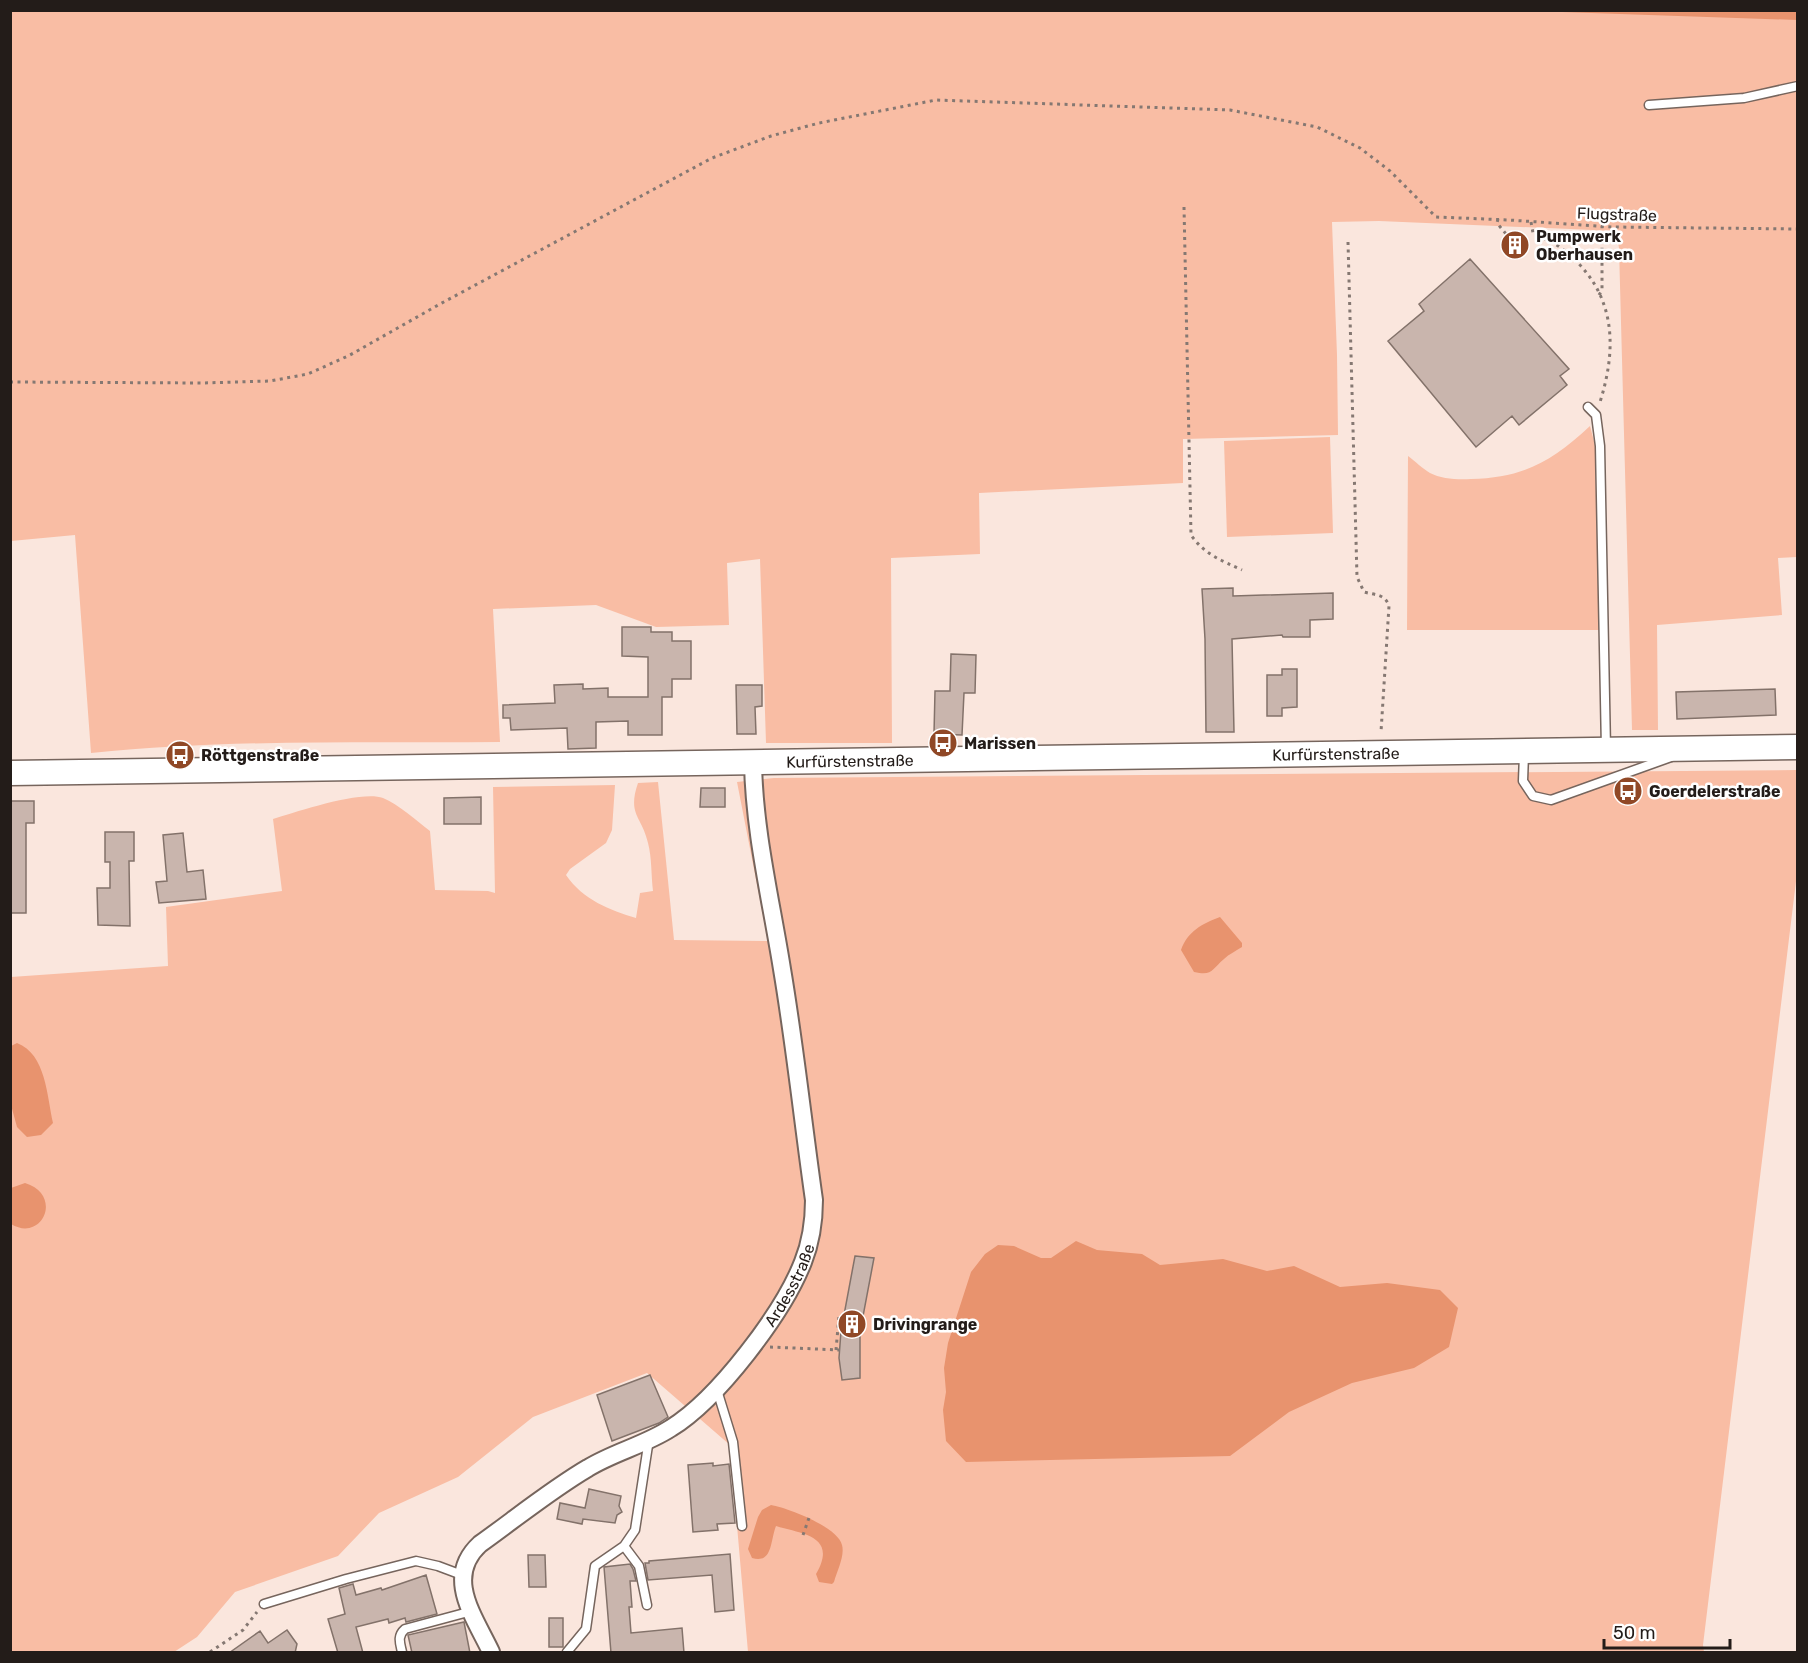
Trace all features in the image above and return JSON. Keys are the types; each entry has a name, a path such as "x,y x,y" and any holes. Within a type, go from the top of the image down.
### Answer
{"main road":[{"name":"Kurfürstenstraße","path":"10,773 1797,747"}],"street":[{"name":"Ardesstraße","path":"462,1575 471,1552 480,1544 589,1467 671,1428 717,1390 773,1316 803,1263 814,1221 814,1200 783,973 753,793 753,762"},
{"path":"462,1575 464,1593 490,1653"}],"lane":[{"path":"1649,105 1744,98 1797,86"},
{"path":"1588,407 1596,415 1600,446 1606,749"},
{"path":"1524,751 1523,782 1533,796 1551,800 1668,759 1691,748"},
{"path":"717,1390 733,1442 742,1526"},
{"path":"567,1653 586,1629 595,1566 624,1546 635,1530 650,1438"},
{"path":"624,1546 639,1566 647,1605"},
{"path":"264,1604 416,1561 462,1575"},
{"path":"402,1653 399,1639 400,1633 405,1629 472,1611"}],"path":[{"name":"Flugstraße","path":"10,382 202,383 270,381 308,374 350,355 712,158 771,136 819,123 936,100 1230,110 1317,127 1360,148 1390,171 1436,217 1602,226 1797,229"},
{"path":"1184,207 1191,535 1211,556 1242,570"},
{"path":"1498,219 1497,223 1520,251"},
{"path":"1531,222 1533,233 1560,247 1582,266 1599,295 1608,317 1611,339 1604,389 1596,415"},
{"path":"1599,295 1602,290 1602,226"},
{"path":"1348,242 1357,577 1364,592 1382,596 1389,606 1380,752"},
{"path":"754,1343 766,1347 838,1350 841,1317 849,1317"},
{"path":"803,1535 810,1515"},
{"path":"210,1653 243,1630 264,1604"}],"shaded area":[{"path":"1533,10 1797,10 1797,20 1533,11"},
{"path":"11,11 1797,11 1797,557 1778,558 1782,615 1657,625 1658,730 1632,730 1619,248 1616,231 1379,221 1332,222 1338,435 1183,439 1183,483 979,493 980,554 891,558 892,743 766,743 760,559 727,563 729,625 656,627 596,605 493,609 500,742 244,744 91,753 75,535 11,541"},
{"path":"1590,426 1595,445 1599,630 1407,630 1408,456 1430,473 1445,478 1490,478 1522,471 1550,458"},
{"path":"1330,437 1333,533 1227,537 1224,441"},
{"path":"1797,770 1797,873 1703,1645 1704,1652 748,1652 730,1445 647,1373 533,1417 458,1477 379,1513 338,1556 235,1592 197,1637 174,1652 11,1652 11,977 168,966 166,907 282,891 273,819 345,799 373,796 383,798 401,808 430,831 435,890 495,893 493,787 615,785 612,830 606,843 570,869 566,875 580,891 598,903 636,918 640,893 653,891 649,849 635,809 635,794 638,783 658,782 674,940 768,941 737,782 774,778"},
{"path":"1220,917 1242,943 1242,947 1208,973 1194,972 1181,950 1187,938 1196,929"},
{"path":"17,1043 27,1048 34,1056 44,1077 53,1123 41,1135 27,1137 17,1127 11,1105 11,1046"},
{"path":"25,1183 37,1189 44,1197 46,1206 39,1223 32,1227 22,1228 11,1224 11,1188"},
{"path":"1076,1241 1097,1250 1142,1254 1160,1265 1223,1259 1267,1271 1294,1266 1340,1287 1387,1283 1440,1290 1458,1308 1449,1347 1414,1368 1352,1383 1289,1412 1230,1456 966,1462 946,1441 943,1410 946,1392 944,1368 948,1343 971,1272 985,1254 998,1245 1014,1246 1041,1258 1051,1258"},
{"path":"771,1505 811,1519 838,1538 842,1545 842,1554 832,1584 819,1582 816,1574 822,1561 823,1552 820,1544 797,1532 776,1526 770,1550 764,1558 752,1558 748,1549 758,1517 762,1510"}],"building":[{"path":"1470,259 1569,369 1560,376 1567,385 1519,425 1512,416 1476,447 1388,341 1424,311 1419,304"},
{"path":"1233,588 1233,596 1333,593 1333,619 1310,620 1310,637 1283,637 1282,635 1232,639 1234,732 1206,732 1202,589"},
{"path":"622,627 651,627 651,632 672,632 672,641 691,641 691,679 672,679 672,697 662,697 662,735 628,735 628,721 596,722 596,748 568,749 567,728 511,730 510,718 503,718 503,705 555,703 554,685 583,684 583,689 608,688 608,697 648,697 648,657 622,656"},
{"path":"951,654 976,655 975,693 964,693 962,735 934,734 935,691 950,691"},
{"path":"1282,669 1297,669 1297,707 1282,708 1282,716 1267,716 1267,675 1282,675"},
{"path":"736,685 762,685 762,706 755,707 756,734 737,734"},
{"path":"1775,689 1776,715 1677,719 1676,692"},
{"path":"701,788 725,788 725,807 700,807"},
{"path":"481,797 481,824 444,824 444,798"},
{"path":"10,801 34,801 34,823 26,823 26,913 10,913"},
{"path":"105,832 134,832 134,861 129,861 130,926 98,925 97,888 110,888 110,862 105,862"},
{"path":"183,833 187,872 203,870 206,899 159,903 156,882 167,881 163,835"},
{"name":"Drivingrange","path":"855,1256 874,1258 860,1332 860,1378 842,1380 839,1358 841,1331"},
{"path":"650,1375 668,1417 659,1423 612,1441 597,1395"},
{"path":"713,1463 713,1466 729,1464 735,1523 717,1524 718,1530 693,1532 688,1465"},
{"path":"589,1489 621,1496 619,1506 622,1512 617,1515 615,1523 583,1519 582,1524 557,1519 560,1503 585,1508"},
{"path":"730,1554 734,1610 715,1612 712,1575 648,1580 645,1563 649,1561"},
{"path":"528,1555 545,1555 546,1587 529,1587"},
{"path":"630,1564 636,1581 630,1581 631,1633 682,1628 684,1653 611,1653 604,1567"},
{"path":"426,1575 437,1614 406,1622 405,1618 389,1623 388,1619 356,1627 363,1653 338,1653 328,1619 345,1614 339,1588 353,1584 356,1595 381,1588 382,1590"},
{"path":"549,1618 563,1618 563,1647 549,1647"},
{"path":"464,1622 470,1653 412,1653 408,1635"},
{"path":"287,1630 297,1644 295,1653 229,1653 260,1631 268,1643"}],"place":[{"name":"Pumpwerk Oberhausen","path":"1515,245"},
{"name":"Marissen","path":"943,743"},
{"name":"Röttgenstraße","path":"180,755"},
{"name":"Goerdelerstraße","path":"1628,791"},
{"name":"Drivingrange","path":"852,1324"}]}
